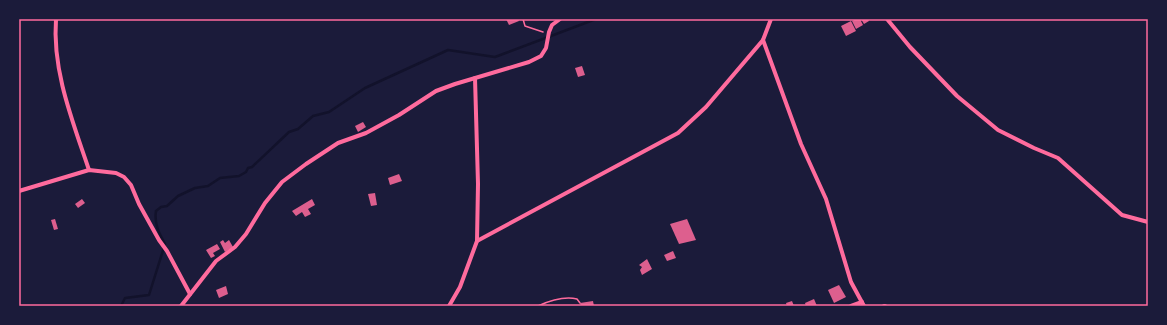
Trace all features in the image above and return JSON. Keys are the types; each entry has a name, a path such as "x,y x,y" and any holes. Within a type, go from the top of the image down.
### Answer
{"street":[{"path":"56,19 55,33 64,93 89,170"},
{"path":"181,306 216,261 235,248 246,234 265,203 282,182 338,143 366,132 399,115 436,91 529,62 541,56 546,48 548,34 552,25 560,19"},
{"path":"477,241 678,133 706,107 763,40 771,19"},
{"path":"886,19 910,47 957,96 998,130 1058,158 1122,215 1148,222"},
{"path":"763,40 802,144 826,199 851,282 863,304 851,306"},
{"path":"449,306 460,287 477,241 478,184 475,78"},
{"path":"19,191 89,170 116,173 124,178 130,185 138,204 158,240 167,251 190,294"}],"path":[{"path":"523,19 525,26 548,34"},
{"path":"538,306 571,297 577,298 580,303"}],"building":[{"path":"506,19 518,19 519,21 509,25"},
{"path":"860,19 863,25 856,29 852,21"},
{"path":"861,19 868,19 869,21 864,24"},
{"path":"851,21 856,31 846,36 841,26"},
{"path":"582,66 585,75 578,77 575,68"},
{"path":"363,122 366,127 358,132 355,126"},
{"path":"399,174 402,181 390,185 388,178"},
{"path":"375,193 377,205 371,206 368,194"},
{"path":"82,199 85,203 78,208 75,204"},
{"path":"312,199 315,205 308,209 311,214 305,217 302,212 296,216 292,211"},
{"path":"55,219 58,229 54,230 51,220"},
{"path":"687,219 696,240 679,244 670,224"},
{"path":"223,240 225,243 229,240 233,247 225,252 220,242"},
{"path":"217,244 220,249 213,253 215,256 211,258 206,250"},
{"path":"673,251 676,258 667,261 664,255"},
{"path":"647,259 652,269 642,275 640,270 642,267 639,265"},
{"path":"839,285 846,297 834,303 828,290"},
{"path":"226,286 228,294 219,298 216,290"},
{"path":"814,299 817,306 806,306 805,303"},
{"path":"593,301 594,306 581,306 580,303"},
{"path":"792,301 794,306 787,306 786,303"}],"waterway":[{"path":"121,306 125,298 149,295 165,244 156,224 156,211 161,207 167,206 178,196 195,188 208,186 220,178 239,176 246,172 248,168 252,167 289,132 298,129 313,116 329,112 365,88 448,50 495,57 596,19"}]}
